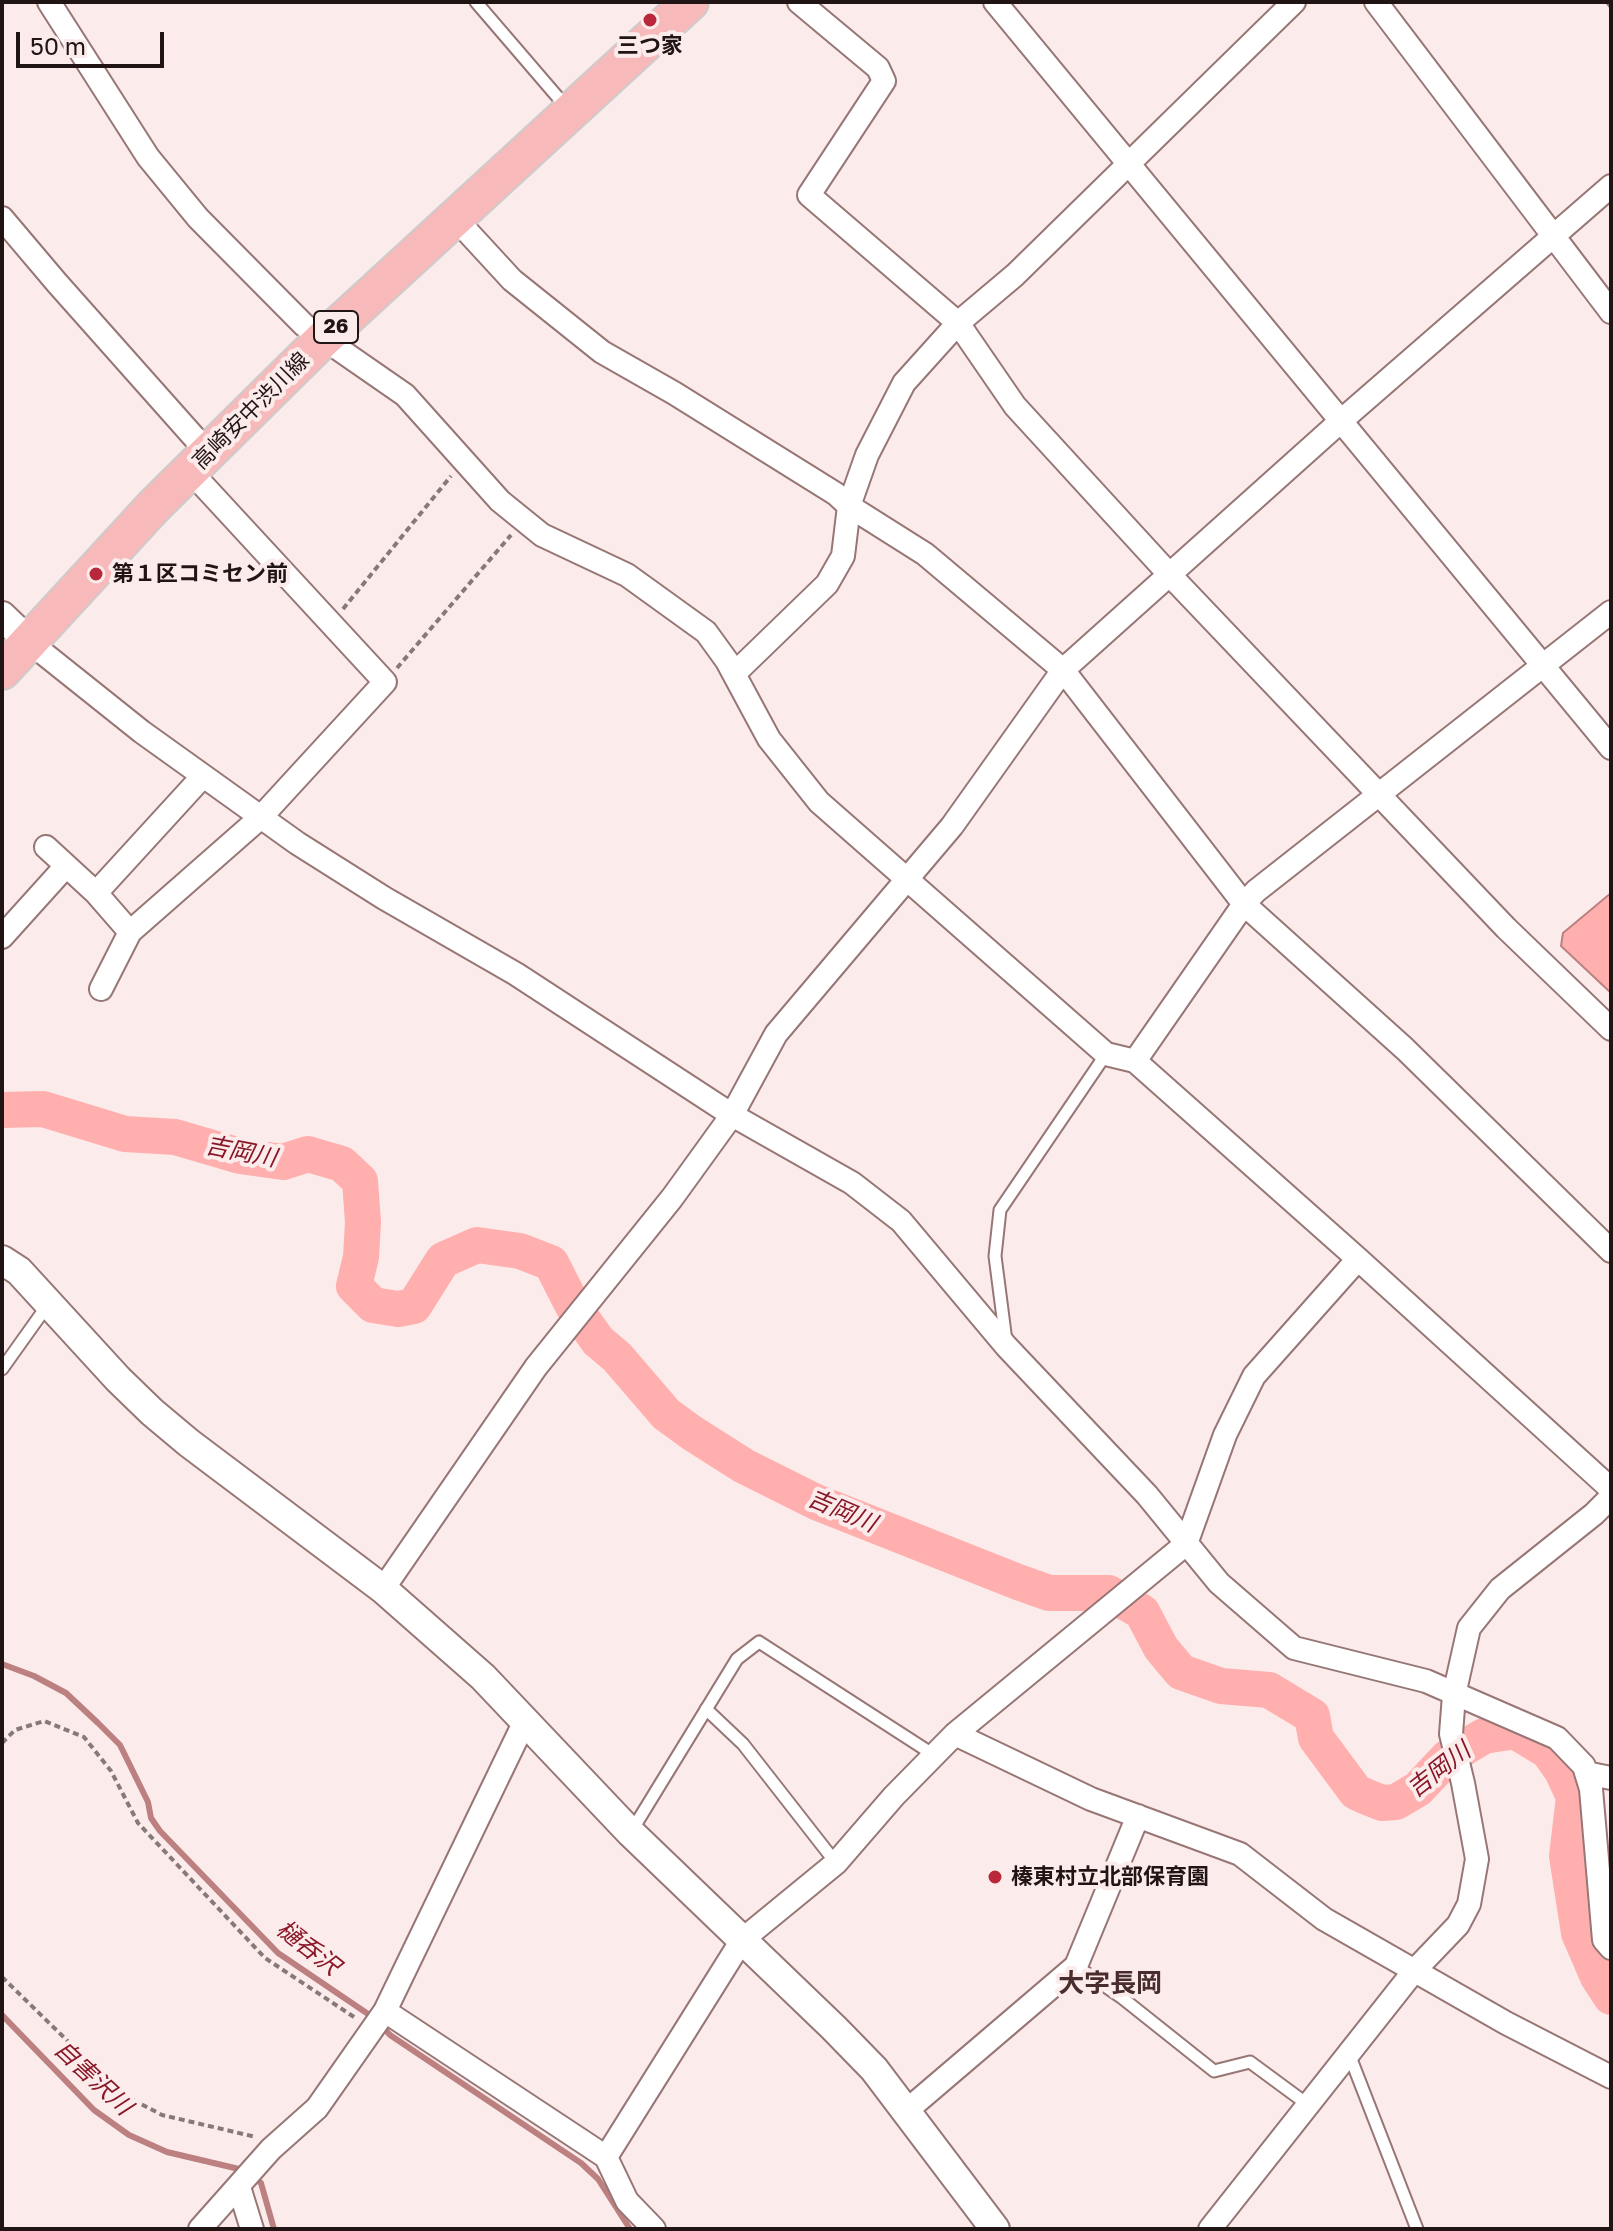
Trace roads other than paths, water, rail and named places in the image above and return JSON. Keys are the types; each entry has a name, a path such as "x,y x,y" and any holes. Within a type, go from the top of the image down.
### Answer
{"main road":[{"name":"高崎安中渋川線","path":"2,671 154,506 322,340 690,2"}],"street":[{"path":"49,2 158,169 209,229 304,325 405,395 500,501 542,535 627,575 706,632 734,674 769,739 819,802 1106,1054 1135,1061 1611,1489"},
{"path":"799,2 878,68 884,81 809,195 958,323 1015,406 1169,574 1506,928 1611,1029"},
{"path":"995,2 1611,748"},
{"path":"734,674 827,584 843,556 849,506 867,455 904,383 958,323 1015,275 1294,2"},
{"path":"1376,2 1611,312"},
{"path":"383,1589 536,1367 672,1198 732,1115 776,1034 952,826 1063,670 1342,420 1611,186"},
{"path":"454,217 512,280 602,352 836,494 849,506 925,554 1063,670 1244,904 1405,1049 1611,1251"},
{"path":"2,218 331,623 385,682 261,817 130,932 101,989"},
{"path":"1135,1061 1244,904 1378,794 1611,612"},
{"path":"2,616 28,641 142,732 261,817 384,898 516,974 732,1115 852,1183 901,1221 1006,1346 1147,1495 1219,1583 1294,1648 1426,1681 1557,1738 1584,1766 1591,1789 1604,1940 1611,1948"},
{"path":"96,893 203,776"},
{"path":"46,847 96,893 130,932"},
{"path":"2,937 66,866"},
{"path":"606,2157 742,1940 836,1863 894,1796 955,1734 1186,1544 1225,1435 1254,1376 1358,1259"},
{"path":"2,1260 19,1271 118,1379 179,1436 383,1589 483,1677 631,1833 874,2069 995,2229"},
{"path":"1210,2229 1414,1971 1458,1925 1469,1904 1477,1859 1451,1734 1454,1695 1469,1628 1500,1589 1611,1497"},
{"path":"200,2229 279,2142 317,2108 379,2020 524,1723"},
{"path":"955,1734 1091,1799 1240,1854 1324,1919 1506,2023 1611,2077"},
{"path":"1586,1773 1611,1778"},
{"path":"905,2112 1076,1966 1138,1816"},
{"path":"379,2020 606,2157 627,2201 654,2229"},
{"path":"239,2187 252,2229"}],"lane":[{"path":"476,2 570,112"},
{"path":"1006,1346 995,1256 1000,1210 1106,1054"},
{"path":"2,1369 49,1303"},
{"path":"631,1833 737,1659 759,1642 934,1755"},
{"path":"706,1709 743,1744 836,1863"},
{"path":"1076,1966 1121,1997 1214,2071 1250,2062 1307,2104"},
{"path":"1348,2053 1417,2229"}],"waterway":[{"name":"吉岡川","path":"2,1110 43,1109 125,1134 175,1137 240,1156 283,1162 308,1154 342,1164 360,1181 363,1222 361,1257 354,1286 373,1305 398,1309 414,1306 443,1260 477,1245 520,1251 551,1263 573,1306 598,1341 617,1357 666,1414 692,1433 744,1466 816,1502 1018,1582 1049,1593 1109,1593 1142,1612 1161,1648 1181,1672 1221,1686 1269,1690 1312,1716 1316,1738 1356,1792 1367,1797 1382,1803 1396,1802 1418,1789 1447,1758 1484,1736 1515,1731 1548,1751 1574,1797 1567,1856 1579,1933 1598,1977 1611,1997"},
{"name":"樋呑沢","path":"2,1664 66,1693 98,1723 120,1745 148,1802 151,1818 160,1831 278,1953 374,2018"},
{"name":"自害沢川","path":"2,2015 94,2110 129,2135 167,2152 244,2172"},
{"name":"樋呑沢","path":"382,2026 390,2035 581,2163 598,2179 630,2229"},
{"name":"自害沢川","path":"254,2178 261,2183 274,2229"}],"place":[{"name":"三つ家","path":"650,20"},
{"name":"第１区コミセン前","path":"96,574"},
{"name":"榛東村立北部保育園","path":"995,1877"}],"district":[{"name":"大字長岡","path":"1110,1984"}]}
